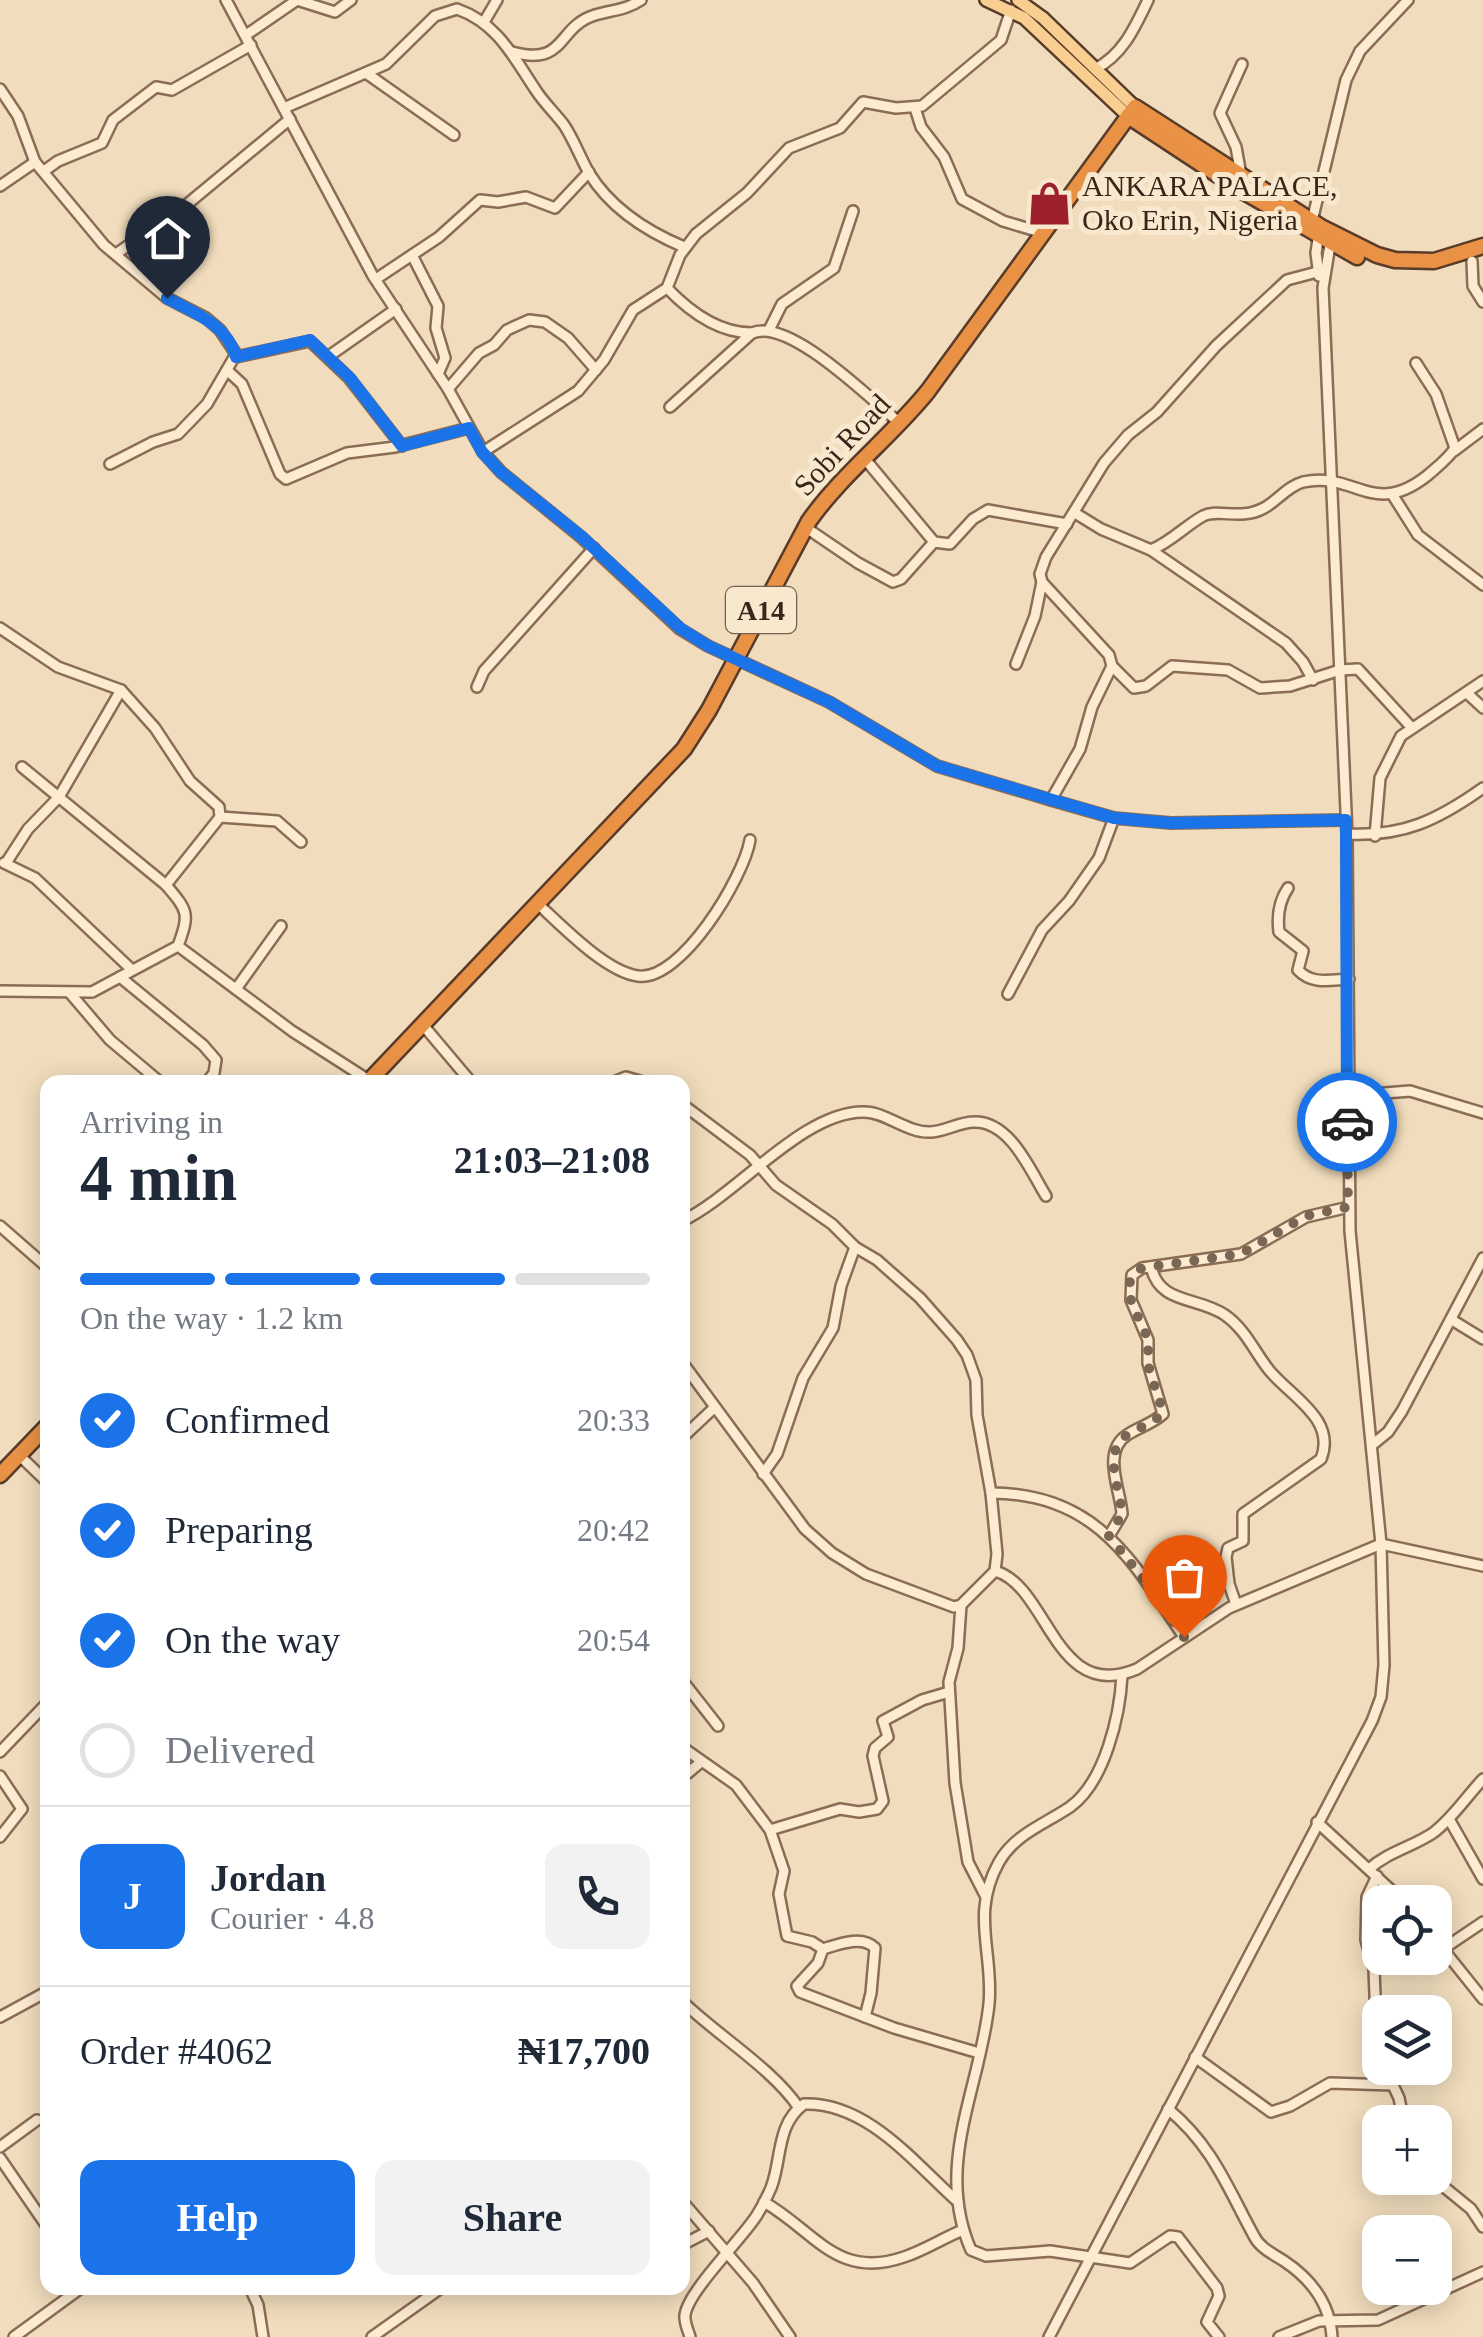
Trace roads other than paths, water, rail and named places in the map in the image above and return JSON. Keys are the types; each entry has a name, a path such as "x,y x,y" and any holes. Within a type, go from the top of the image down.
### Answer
{"highway":[{"path":"1132,112 1323,232 1395,269 1434,270 1477,258"},
{"path":"1132,112 1323,232 1377,255 1416,262 1452,258 1483,246"},
{"name":"Sobi Road","path":"376,1075 684,749 805,527 828,496 901,424 1132,112"},
{"path":"0,1475 40,1434"}],"main road":[{"path":"986,0 1021,7 1043,18 1095,68 1132,112"},
{"path":"1039,32 1043,18 1041,0"},
{"path":"1021,7 1039,32 1132,112"}],"street":[{"path":"226,0 376,280 448,389 482,452 594,548 671,622 708,646 829,702 937,766 1051,800 1114,818 1171,823 1346,820"},
{"path":"44,171 102,143 113,120 156,87 179,88 297,0 336,12 351,0"},
{"path":"484,22 498,0"},
{"path":"511,51 538,57 547,54 590,18 624,10 641,0"},
{"path":"1095,68 1117,53 1148,0"},
{"path":"1323,288 1318,272 1346,80 1360,51 1408,0"},
{"path":"482,452 578,391 596,370 633,310 668,288 684,247 747,193 789,148 840,128 863,102 896,108 922,106 1002,40 1021,7"},
{"path":"284,108 386,64 443,12 457,9 496,32 564,125 589,172 633,221 684,247"},
{"path":"1242,64 1220,113 1236,147 1242,178"},
{"path":"366,73 454,135"},
{"path":"0,89 18,116 35,162 104,245 167,298 206,318 233,347 236,357"},
{"path":"914,108 921,127 944,157 962,199 1003,221 1043,233"},
{"path":"116,254 186,206 290,119"},
{"path":"0,186 35,162"},
{"path":"376,280 440,238 475,202 526,197 554,208 589,172"},
{"path":"769,330 782,304 834,268 853,211"},
{"path":"1049,2337 1372,1721 1381,1697 1381,1544 1348,1207 1346,820 1323,232"},
{"path":"412,255 438,306 436,328 445,358 438,374"},
{"path":"1477,258 1473,286 1483,302"},
{"path":"1016,664 1035,616 1046,557 1115,448 1173,396 1216,346 1293,276 1318,272"},
{"path":"668,288 691,312 738,333 769,330 846,376 901,424"},
{"path":"330,356 396,309"},
{"path":"448,389 475,357 494,346 506,330 528,320 545,322 568,338 596,370"},
{"path":"670,407 752,333"},
{"path":"110,464 178,434 207,404 236,357 302,340 310,340 330,356 402,446"},
{"path":"1416,363 1436,394 1454,451"},
{"path":"228,371 242,384 286,480 347,453 402,446 469,428"},
{"path":"1151,550 1203,516 1253,513 1296,485 1332,480 1367,493 1392,494 1423,478 1483,429"},
{"path":"864,459 934,542 950,544 973,518 988,510 1067,524"},
{"path":"1392,494 1418,535 1483,585"},
{"path":"1074,512 1101,529 1151,550 1286,643 1313,680"},
{"path":"805,527 847,557 893,582 901,579 934,542"},
{"path":"478,687 484,670 594,548"},
{"path":"1042,582 1134,688 1146,686 1172,666 1228,670 1260,688 1290,686 1340,670 1360,670 1412,728"},
{"path":"0,628 58,666 121,690 155,728 190,781 220,807 220,817 166,886"},
{"path":"1051,800 1080,749 1092,707 1112,666"},
{"path":"1374,836 1380,778 1401,736 1483,681"},
{"path":"121,690 59,797 3,863 36,878 131,969"},
{"path":"1468,694 1483,708"},
{"path":"0,992 92,992 178,946 188,920 185,908 166,886 22,767"},
{"path":"1346,834 1396,833 1442,813 1483,788"},
{"path":"220,817 277,821 302,842"},
{"path":"1008,994 1042,930 1069,902 1099,858 1114,818"},
{"path":"538,904 596,954 624,972 650,977 664,971 720,908 742,872 750,840"},
{"path":"1288,888 1280,900 1278,925 1279,932 1304,951 1298,970 1306,978 1319,981 1349,979"},
{"path":"236,989 281,926"},
{"path":"178,946 292,1032 358,1075"},
{"path":"120,977 216,1060 212,1075"},
{"path":"70,993 110,1040 152,1075"},
{"path":"423,1025 464,1075"},
{"path":"1347,1096 1410,1091 1483,1114"},
{"path":"690,1110 750,1155 776,1185 832,1224 920,1298 967,1355 976,1380 977,1415 997,1554 994,1571 961,1606 958,1648 948,1692 960,1827 968,1862 986,1897"},
{"path":"690,1216 796,1138 837,1117 866,1111 929,1132 978,1121 995,1128 1013,1143 1046,1196"},
{"path":"1109,1536 1122,1514 1115,1472 1116,1450 1126,1436 1162,1414 1148,1362 1148,1340 1130,1300 1132,1275 1142,1268 1241,1254 1306,1216 1348,1207"},
{"path":"0,1226 40,1261"},
{"path":"763,1474 778,1454 803,1378 834,1328 841,1286 855,1247"},
{"path":"1372,1446 1388,1432 1402,1411 1483,1258"},
{"path":"1151,1267 1158,1287 1214,1308 1242,1329 1276,1378 1310,1410 1322,1432 1321,1459 1243,1514 1243,1541 1228,1548 1226,1557 1236,1604"},
{"path":"1452,1320 1483,1339"},
{"path":"690,1373 805,1529 832,1554 866,1574 938,1602 961,1606"},
{"path":"690,1430 715,1407"},
{"path":"19,1456 40,1476"},
{"path":"991,1493 1064,1506 1109,1536 1184,1637"},
{"path":"994,1571 1015,1582 1058,1644 1078,1664 1093,1673 1122,1675 1154,1659 1236,1604 1381,1544 1483,1566"},
{"path":"1122,1675 1116,1726 1086,1790 1069,1808 1013,1844 999,1863 986,1897 984,1947 989,2002 956,2158 958,2202 963,2230 978,2255 1050,2251 1130,2263 1162,2240 1178,2237 1217,2288 1219,2296 1207,2322 1219,2337"},
{"path":"690,1690 718,1726"},
{"path":"770,1830 840,1808 859,1812 877,1809 883,1802 873,1756 877,1745 888,1737 883,1721 922,1700 948,1692"},
{"path":"0,1752 40,1710"},
{"path":"690,1753 736,1784 770,1830 784,1871 779,1894 784,1932 790,1938 804,1939 823,1949 845,1942 863,1942 875,1948 865,2017"},
{"path":"690,1771 701,1762"},
{"path":"0,1776 22,1809 0,1837"},
{"path":"1375,1995 1374,1969 1366,1940 1373,1872 1388,1854 1429,1836 1449,1820 1483,1780"},
{"path":"1449,1820 1483,1879"},
{"path":"1317,1822 1386,1885"},
{"path":"1452,1944 1483,1922"},
{"path":"823,1949 818,1963 801,1979 797,1990 978,2054"},
{"path":"1452,1961 1483,1999"},
{"path":"0,2017 40,1995"},
{"path":"690,2009 780,2086 798,2108"},
{"path":"1195,2057 1271,2112 1330,2083 1362,2084"},
{"path":"1393,2085 1399,2105"},
{"path":"690,2337 686,2309 764,2202 772,2187 785,2129 798,2108 814,2104 856,2117 904,2151 958,2202"},
{"path":"1168,2110 1202,2141 1260,2244 1315,2289 1331,2321 1332,2337"},
{"path":"0,2147 37,2120"},
{"path":"0,2158 40,2216"},
{"path":"1452,2194 1471,2209 1483,2226"},
{"path":"764,2202 833,2252 848,2261 866,2264 904,2257 963,2230"},
{"path":"690,2210 753,2283 790,2337"},
{"path":"690,2241 709,2231"},
{"path":"1279,2337 1309,2323 1378,2320 1483,2272"},
{"path":"14,2337 71,2295"},
{"path":"253,2295 263,2337"},
{"path":"372,2337 431,2295"}],"place":[{"name":"ANKARA PALACE, Oko Erin, Nigeria","path":"1049,203"}]}
